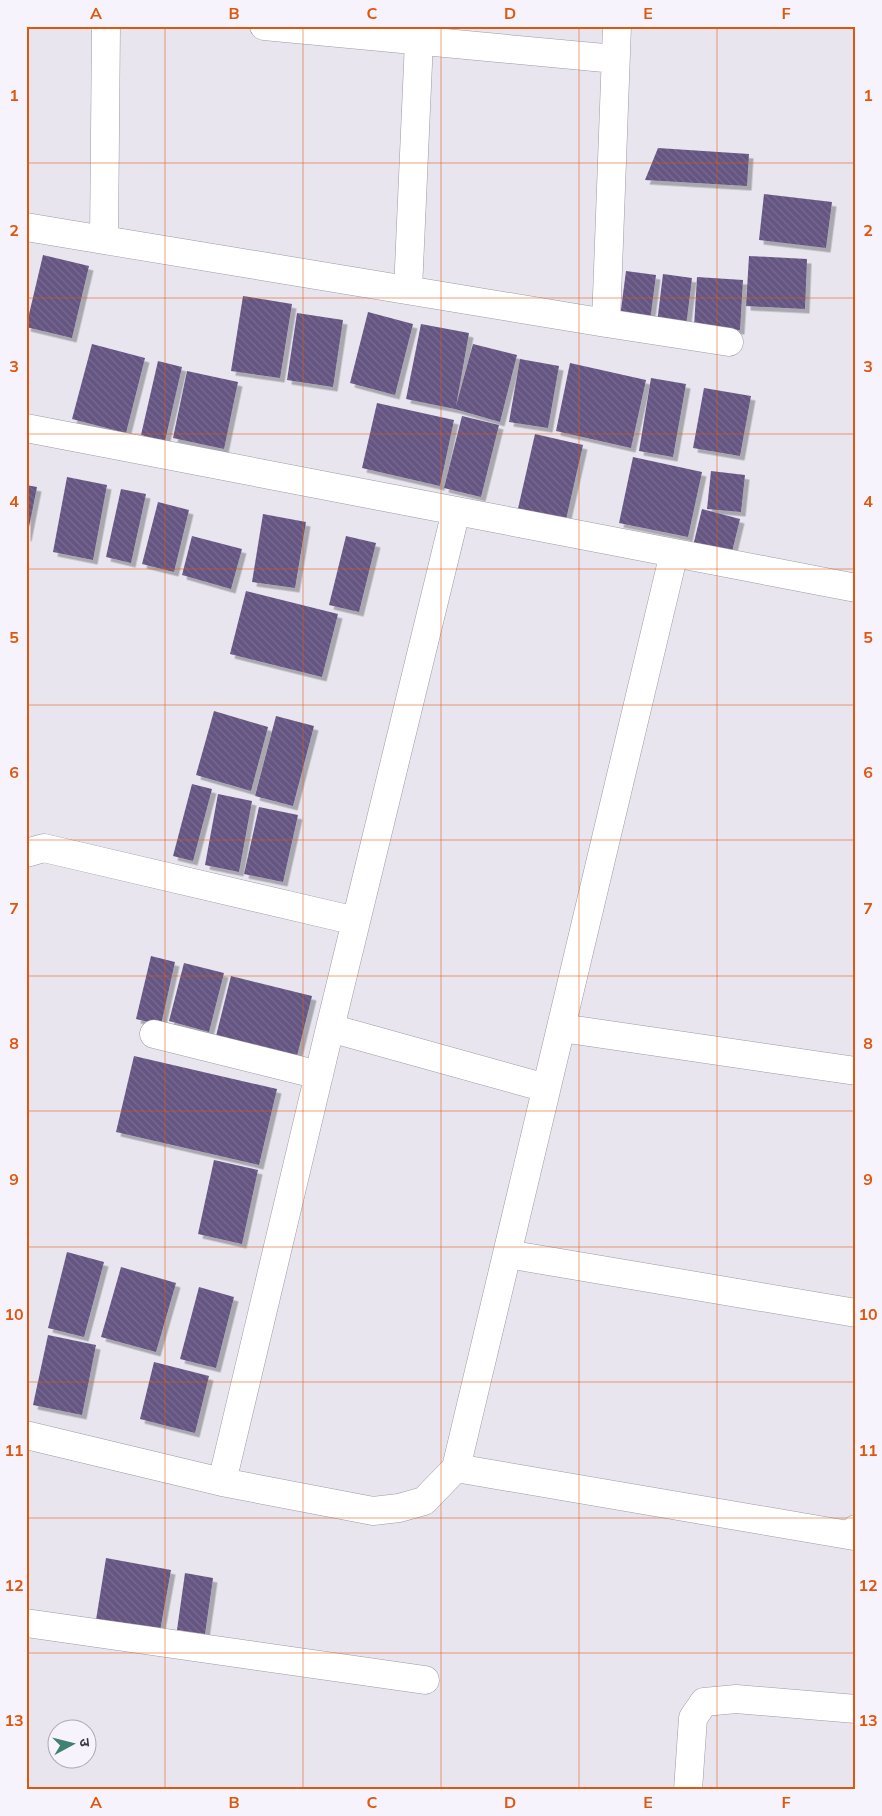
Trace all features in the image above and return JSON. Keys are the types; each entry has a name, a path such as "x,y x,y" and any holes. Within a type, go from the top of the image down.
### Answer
{"street":[{"path":"104,240 106,26"},
{"path":"264,26 615,59"},
{"path":"606,324 617,26"},
{"path":"408,290 419,41"},
{"path":"26,227 606,324 729,342"},
{"path":"26,428 856,588"},
{"path":"222,1482 456,511"},
{"path":"26,1435 222,1482 373,1510 399,1508 424,1501 456,1468 674,553"},
{"path":"26,854 44,848 356,921"},
{"path":"330,1028 546,1088"},
{"path":"561,1028 856,1071"},
{"path":"154,1034 319,1075"},
{"path":"507,1254 856,1313"},
{"path":"456,1468 855,1534"},
{"path":"26,1623 425,1680"},
{"path":"688,1790 693,1718 704,1702 736,1698 856,1710"}],"building":[{"path":"658,148 749,154 747,186 645,180"},
{"path":"764,194 832,202 826,248 759,240"},
{"path":"43,255 89,266 72,338 26,327"},
{"path":"749,256 807,259 805,309 746,306"},
{"path":"626,271 656,275 650,321 620,317"},
{"path":"663,274 692,278 686,327 657,323"},
{"path":"697,277 743,280 740,330 694,327"},
{"path":"243,296 292,304 280,378 231,371"},
{"path":"368,312 413,324 395,395 350,383"},
{"path":"297,313 343,320 333,387 287,380"},
{"path":"421,324 469,333 456,406 473,344 517,355 500,422 455,409 406,399"},
{"path":"92,344 145,358 126,433 72,419"},
{"path":"520,359 559,366 548,428 509,422"},
{"path":"158,361 182,367 165,441 141,435"},
{"path":"570,363 646,380 631,448 556,431"},
{"path":"187,371 238,382 224,449 173,438"},
{"path":"651,378 686,384 673,457 639,451"},
{"path":"704,388 751,396 740,456 693,448"},
{"path":"377,403 454,420 440,486 362,468"},
{"path":"462,416 499,425 481,497 444,488"},
{"path":"535,434 583,445 565,524 517,513"},
{"path":"633,457 702,472 688,537 619,523"},
{"path":"711,471 745,475 741,512 707,509"},
{"path":"67,477 107,485 93,560 53,552"},
{"path":"26,485 37,487 27,537 26,537"},
{"path":"121,489 146,494 131,563 106,557"},
{"path":"158,502 189,510 174,572 142,564"},
{"path":"702,509 740,519 731,556 693,546"},
{"path":"263,514 306,522 295,588 252,582"},
{"path":"192,536 242,549 231,589 182,575"},
{"path":"346,536 376,543 359,612 329,605"},
{"path":"246,591 338,614 322,677 230,654"},
{"path":"214,711 268,727 251,791 196,775"},
{"path":"276,716 314,726 293,806 255,796"},
{"path":"192,784 212,789 193,861 173,856"},
{"path":"218,794 252,801 239,872 205,865"},
{"path":"259,807 298,815 283,882 244,874"},
{"path":"151,956 175,962 161,1025 136,1019"},
{"path":"184,963 224,973 209,1032 169,1021"},
{"path":"231,976 312,996 297,1056 216,1036"},
{"path":"134,1056 277,1089 259,1165 116,1132"},
{"path":"214,1160 258,1170 242,1244 198,1234"},
{"path":"67,1252 104,1262 84,1337 48,1328"},
{"path":"121,1267 176,1283 156,1352 101,1337"},
{"path":"199,1287 234,1297 216,1368 180,1359"},
{"path":"48,1335 96,1345 82,1415 33,1405"},
{"path":"154,1362 209,1376 195,1433 140,1419"},
{"path":"106,1558 171,1570 160,1631 96,1620"},
{"path":"185,1573 213,1578 205,1634 177,1630"}]}
